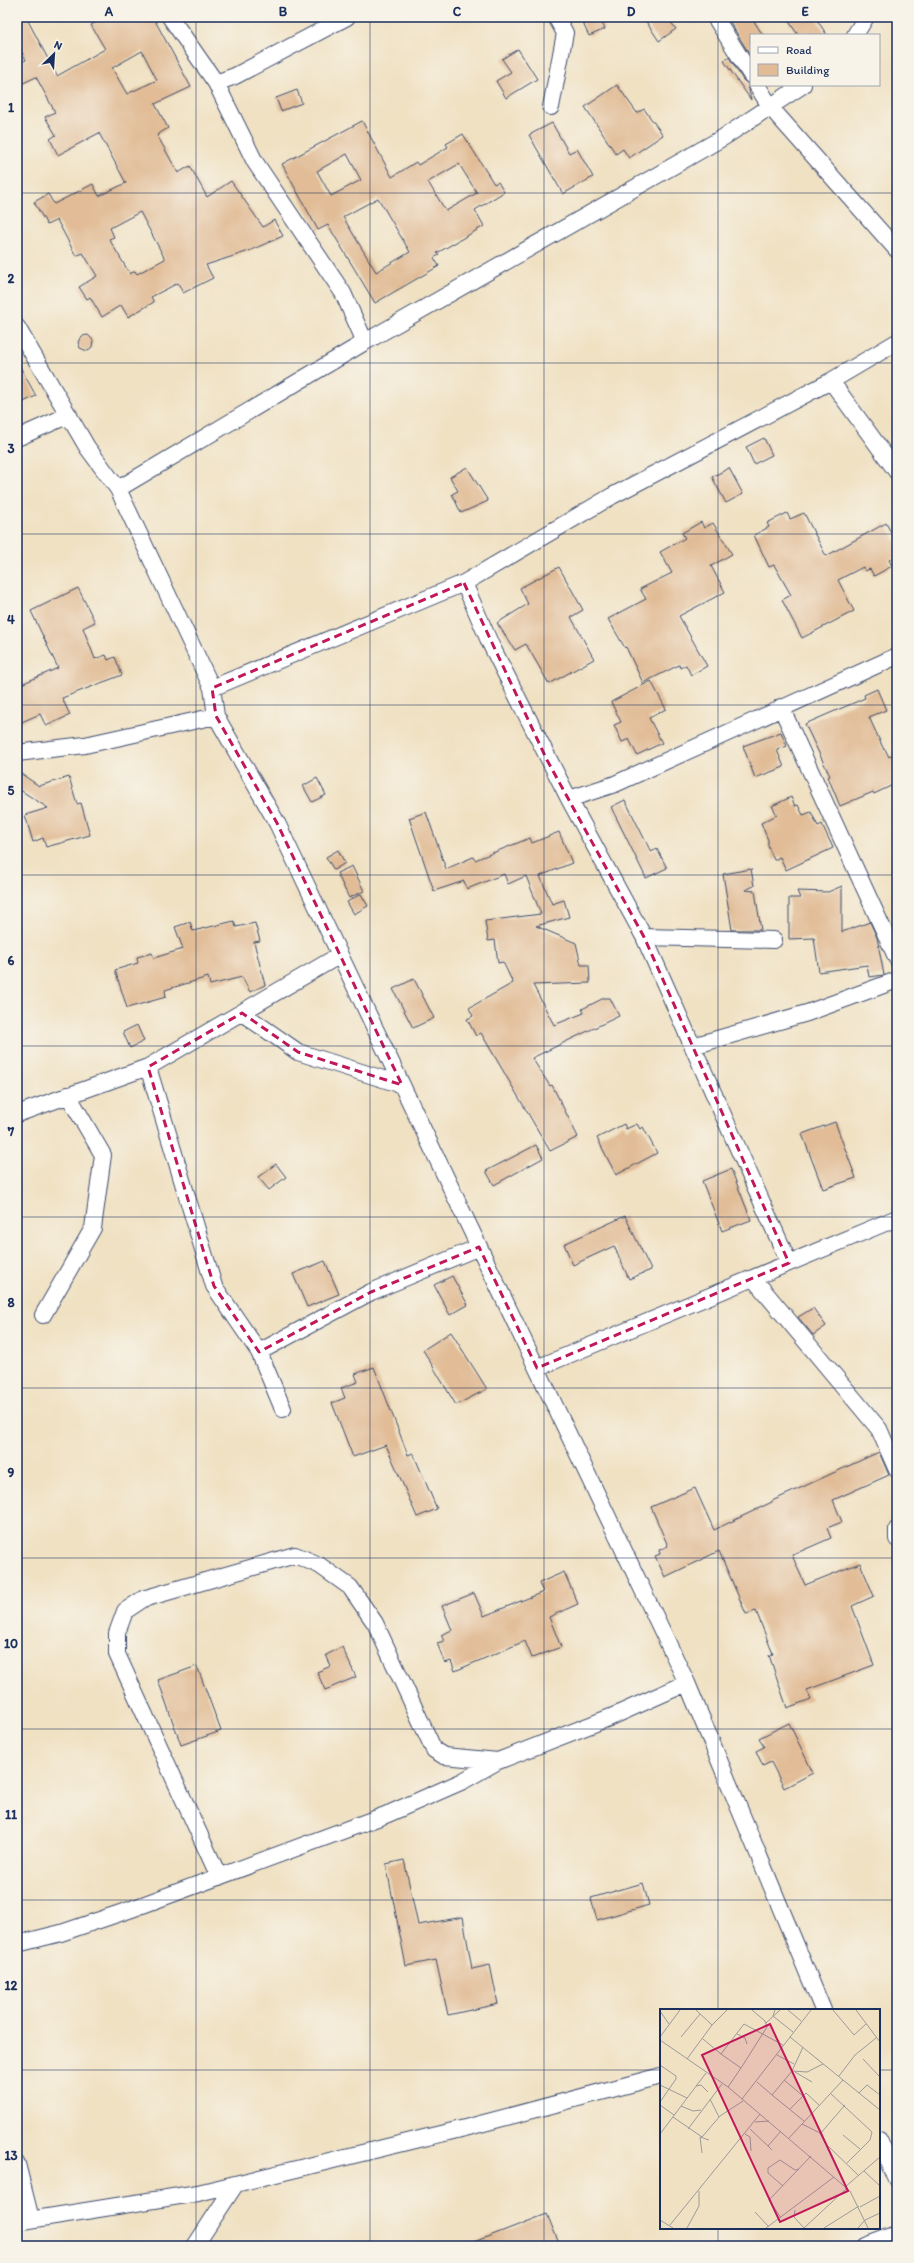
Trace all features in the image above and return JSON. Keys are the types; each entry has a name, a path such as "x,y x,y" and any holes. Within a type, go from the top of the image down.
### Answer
{"street":[{"path":"170,17 216,83 255,162 343,293 365,342"},
{"path":"216,83 235,76 347,17"},
{"path":"551,107 565,33 556,17"},
{"path":"715,17 750,73"},
{"path":"856,34 866,17"},
{"path":"758,86 771,108 897,250"},
{"path":"118,489 365,342 724,137 771,108 802,86"},
{"path":"17,327 87,447 118,489 212,688 216,716 277,823 687,1683 823,2009"},
{"path":"212,688 464,583 612,496 831,381 897,342"},
{"path":"831,381 897,472"},
{"path":"17,438 69,415"},
{"path":"464,583 490,643 547,760 644,937 789,1263"},
{"path":"569,799 615,784 781,707 897,656"},
{"path":"781,707 897,960"},
{"path":"17,753 85,745 216,716"},
{"path":"644,937 774,940"},
{"path":"17,1114 148,1067 340,955"},
{"path":"693,1046 807,1013 897,980"},
{"path":"242,1013 298,1052 402,1085"},
{"path":"148,1067 214,1286 259,1352 283,1409"},
{"path":"42,1315 93,1228 103,1155 68,1095"},
{"path":"537,1368 897,1218"},
{"path":"259,1352 371,1292 479,1247"},
{"path":"753,1278 879,1429 897,1470"},
{"path":"897,1529 897,1539"},
{"path":"219,1877 117,1654 116,1633 125,1611 143,1599 295,1555 320,1565 350,1587 375,1623 434,1750 444,1756 498,1761"},
{"path":"17,1944 61,1933 219,1877 388,1814 463,1781 498,1761 611,1718 687,1683"},
{"path":"17,2164 24,2220 198,2193 235,2185 465,2128 660,2076"},
{"path":"880,2141 897,2180"},
{"path":"195,2246 235,2185"},
{"path":"865,2246 897,2234"}],"highlighted area":[{"path":"464,583 547,760 644,937 789,1263 537,1368 479,1247 371,1292 259,1352 214,1286 148,1067 242,1013 298,1052 402,1085 277,823 216,716 212,688"}],"building":[{"path":"17,17 26,17 57,76 105,49 91,25 106,17 153,17 191,87 155,104 168,128 157,135 178,173 190,166 207,197 231,181 263,227 274,220 283,236 249,251 206,265 213,278 183,293 178,283 151,297 154,302 128,317 121,305 102,317 90,297 87,299 79,287 97,276 83,253 76,256 57,220 47,225 34,202 48,194 54,204 93,184 99,196 126,183 99,133 58,155 50,139 56,135 45,117 55,112 36,77 17,86 17,65 26,60 17,43","holes":["142,51 157,80 127,94 112,68","140,212 165,259 137,274 135,271 130,274 109,239 114,237 110,228"]},
{"path":"580,17 599,17 605,29 589,36"},
{"path":"643,17 667,17 676,29 659,41"},
{"path":"727,17 751,17 762,34 750,34 750,55"},
{"path":"786,17 815,17 826,34 797,34"},
{"path":"518,49 537,79 506,98 496,81 511,72 502,59"},
{"path":"729,57 743,80 748,84 751,100 724,61"},
{"path":"617,85 637,113 644,109 663,135 629,158 623,149 616,154 585,107"},
{"path":"297,90 302,103 281,111 276,98"},
{"path":"362,121 392,177 416,162 418,165 448,147 446,144 463,134 494,184 498,182 504,192 475,210 484,226 437,253 439,255 434,258 439,266 375,303 328,225 318,230 282,164","holes":["347,154 361,180 331,196 317,171","459,164 477,193 446,211 428,182","378,198 410,252 376,272 343,217"]},
{"path":"552,123 569,153 577,149 593,177 563,194 529,135"},
{"path":"88,335 93,340 92,347 87,351 80,348 78,342 82,336"},
{"path":"17,361 36,396 17,405"},
{"path":"764,438 772,455 754,464 746,447"},
{"path":"467,467 488,501 461,513 452,494 458,491 450,477"},
{"path":"729,468 743,494 726,503 712,477"},
{"path":"787,513 790,519 804,513 826,556 886,523 897,544 897,556 889,560 892,566 874,576 870,569 865,571 863,567 838,580 854,611 802,638 782,600 791,595 774,565 769,567 754,535 769,527 767,523"},
{"path":"701,522 704,528 713,523 732,554 711,566 725,592 679,616 707,666 691,675 686,665 680,668 679,665 643,683 626,647 625,648 608,619 646,599 640,589 672,573 660,552 685,538 682,533"},
{"path":"559,567 583,610 571,617 594,659 549,684 526,644 515,650 497,623 528,604 520,588"},
{"path":"78,588 95,622 83,628 95,659 106,655 108,660 115,657 122,675 62,698 70,715 46,726 40,714 17,724 17,686 58,668 31,611"},
{"path":"651,681 666,709 649,718 662,743 637,755 629,739 622,742 614,725 621,722 611,702"},
{"path":"877,689 886,710 869,717 884,750 885,749 889,757 897,753 897,783 874,794 873,792 840,806 828,777 830,776 805,724 865,698 864,695"},
{"path":"781,732 787,746 777,750 784,767 755,778 743,746"},
{"path":"17,771 39,786 69,777 77,804 81,803 90,835 46,847 43,838 33,842 25,815 48,808 17,788"},
{"path":"317,778 326,795 312,802 303,786"},
{"path":"791,797 795,806 798,805 803,815 811,812 818,826 822,824 833,848 786,870 780,857 774,860 761,823 777,815 772,806"},
{"path":"625,800 651,852 657,849 667,868 646,878 611,807"},
{"path":"426,812 446,869 473,857 475,860 530,838 532,843 559,832 572,863 540,876 552,904 564,900 569,917 536,926 576,943 581,965 589,965 590,983 533,985 554,1025 584,1013 582,1009 604,998 610,998 619,1016 532,1058 550,1086 552,1085 578,1137 550,1151 481,1033 476,1036 467,1019 473,1016 469,1008 513,983 503,962 498,963 495,940 488,941 485,921 541,914 526,876 508,884 504,874 467,889 464,881 434,891 409,818"},
{"path":"338,850 345,863 334,870 326,857"},
{"path":"352,866 364,891 349,898 337,873"},
{"path":"751,869 754,886 745,890 755,891 761,930 732,930 723,874"},
{"path":"842,886 842,932 870,922 877,938 884,975 869,977 867,965 819,972 814,938 789,939 789,898 800,898 797,891 828,892"},
{"path":"361,894 368,906 354,914 347,902"},
{"path":"234,921 236,927 255,923 260,941 254,942 265,985 250,992 242,977 210,985 208,977 165,990 166,997 127,1008 115,970 138,963 137,957 152,953 154,958 183,949 175,927 190,922 193,931"},
{"path":"414,979 434,1018 413,1028 393,989"},
{"path":"137,1025 144,1041 130,1048 123,1032"},
{"path":"835,1122 856,1178 823,1189 802,1134"},
{"path":"624,1124 626,1129 637,1124 640,1129 643,1127 657,1153 616,1175 597,1138"},
{"path":"536,1145 543,1158 494,1185 486,1171"},
{"path":"276,1164 286,1177 269,1190 258,1177"},
{"path":"731,1169 751,1220 722,1231 702,1181"},
{"path":"625,1216 651,1270 629,1279 614,1246 573,1265 564,1244"},
{"path":"325,1261 339,1294 307,1307 293,1274"},
{"path":"452,1276 468,1305 450,1315 434,1285"},
{"path":"813,1308 826,1326 813,1335 798,1317"},
{"path":"451,1332 487,1389 456,1405 423,1350"},
{"path":"374,1367 408,1455 413,1453 437,1509 417,1517 386,1445 353,1457 332,1403 345,1398 341,1388 358,1382 355,1374"},
{"path":"879,1452 889,1475 833,1500 842,1522 827,1528 831,1538 792,1555 805,1585 860,1563 874,1596 852,1606 874,1665 807,1690 811,1699 787,1708 769,1655 773,1654 756,1611 746,1614 719,1551 665,1577 655,1556 660,1554 659,1550 668,1546 651,1507 695,1488 714,1530 772,1501"},
{"path":"564,1572 578,1604 549,1617 561,1647 532,1658 525,1641 455,1671 451,1661 445,1663 437,1643 444,1641 441,1635 452,1630 442,1606 474,1593 484,1616 543,1592 539,1583"},
{"path":"342,1647 356,1677 325,1690 317,1672 331,1666 326,1655"},
{"path":"197,1666 221,1731 181,1745 158,1680"},
{"path":"789,1723 813,1773 784,1788 771,1762 763,1766 756,1751 764,1747 759,1738"},
{"path":"404,1860 418,1925 463,1917 472,1969 490,1965 498,2004 448,2015 436,1960 406,1966 386,1864"},
{"path":"643,1883 649,1905 597,1920 591,1898"},
{"path":"547,2214 560,2246 466,2246 466,2245"}]}
